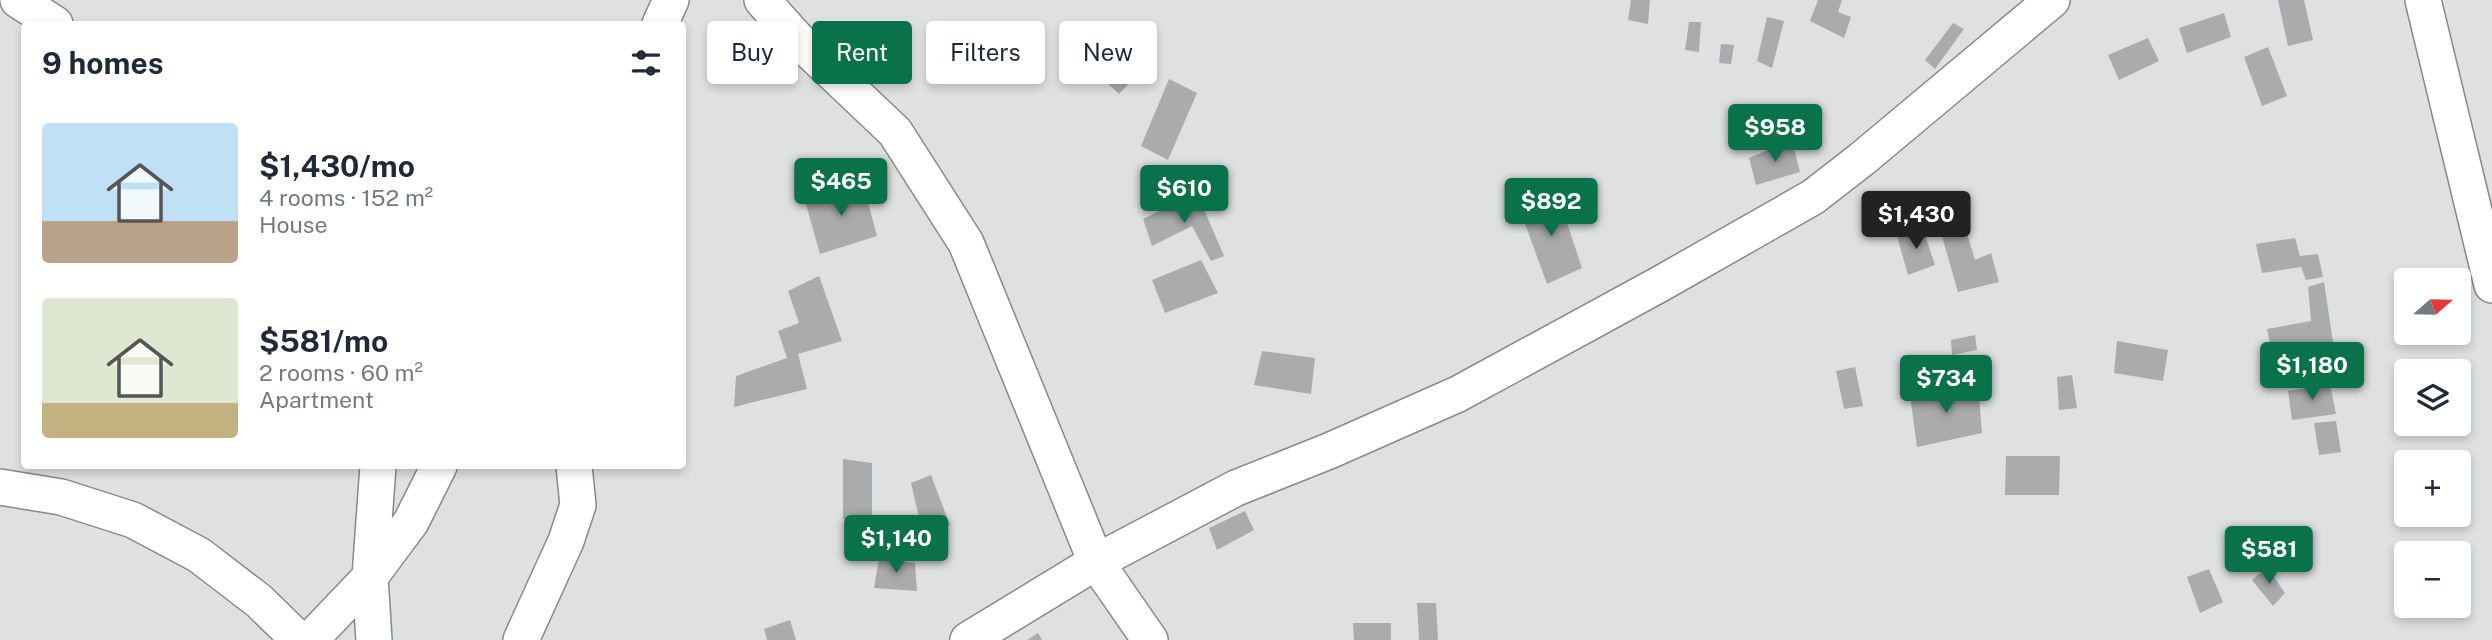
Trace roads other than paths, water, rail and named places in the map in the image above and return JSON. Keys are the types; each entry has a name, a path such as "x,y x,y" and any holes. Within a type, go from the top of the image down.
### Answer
{"street":[{"path":"18,0 50,21"},
{"path":"661,21 671,0"},
{"path":"762,0 797,39 895,132 966,243 1096,562 1150,640"},
{"path":"968,640 1096,562 1236,488 1458,394 1813,197 2052,0"},
{"path":"2423,0 2492,285"},
{"path":"374,640 370,577 378,469"},
{"path":"310,640 370,577 411,522 438,469"},
{"path":"521,640 566,541 578,505 574,469"},
{"path":"0,487 61,497 133,520 199,555 259,601 299,640"}]}
